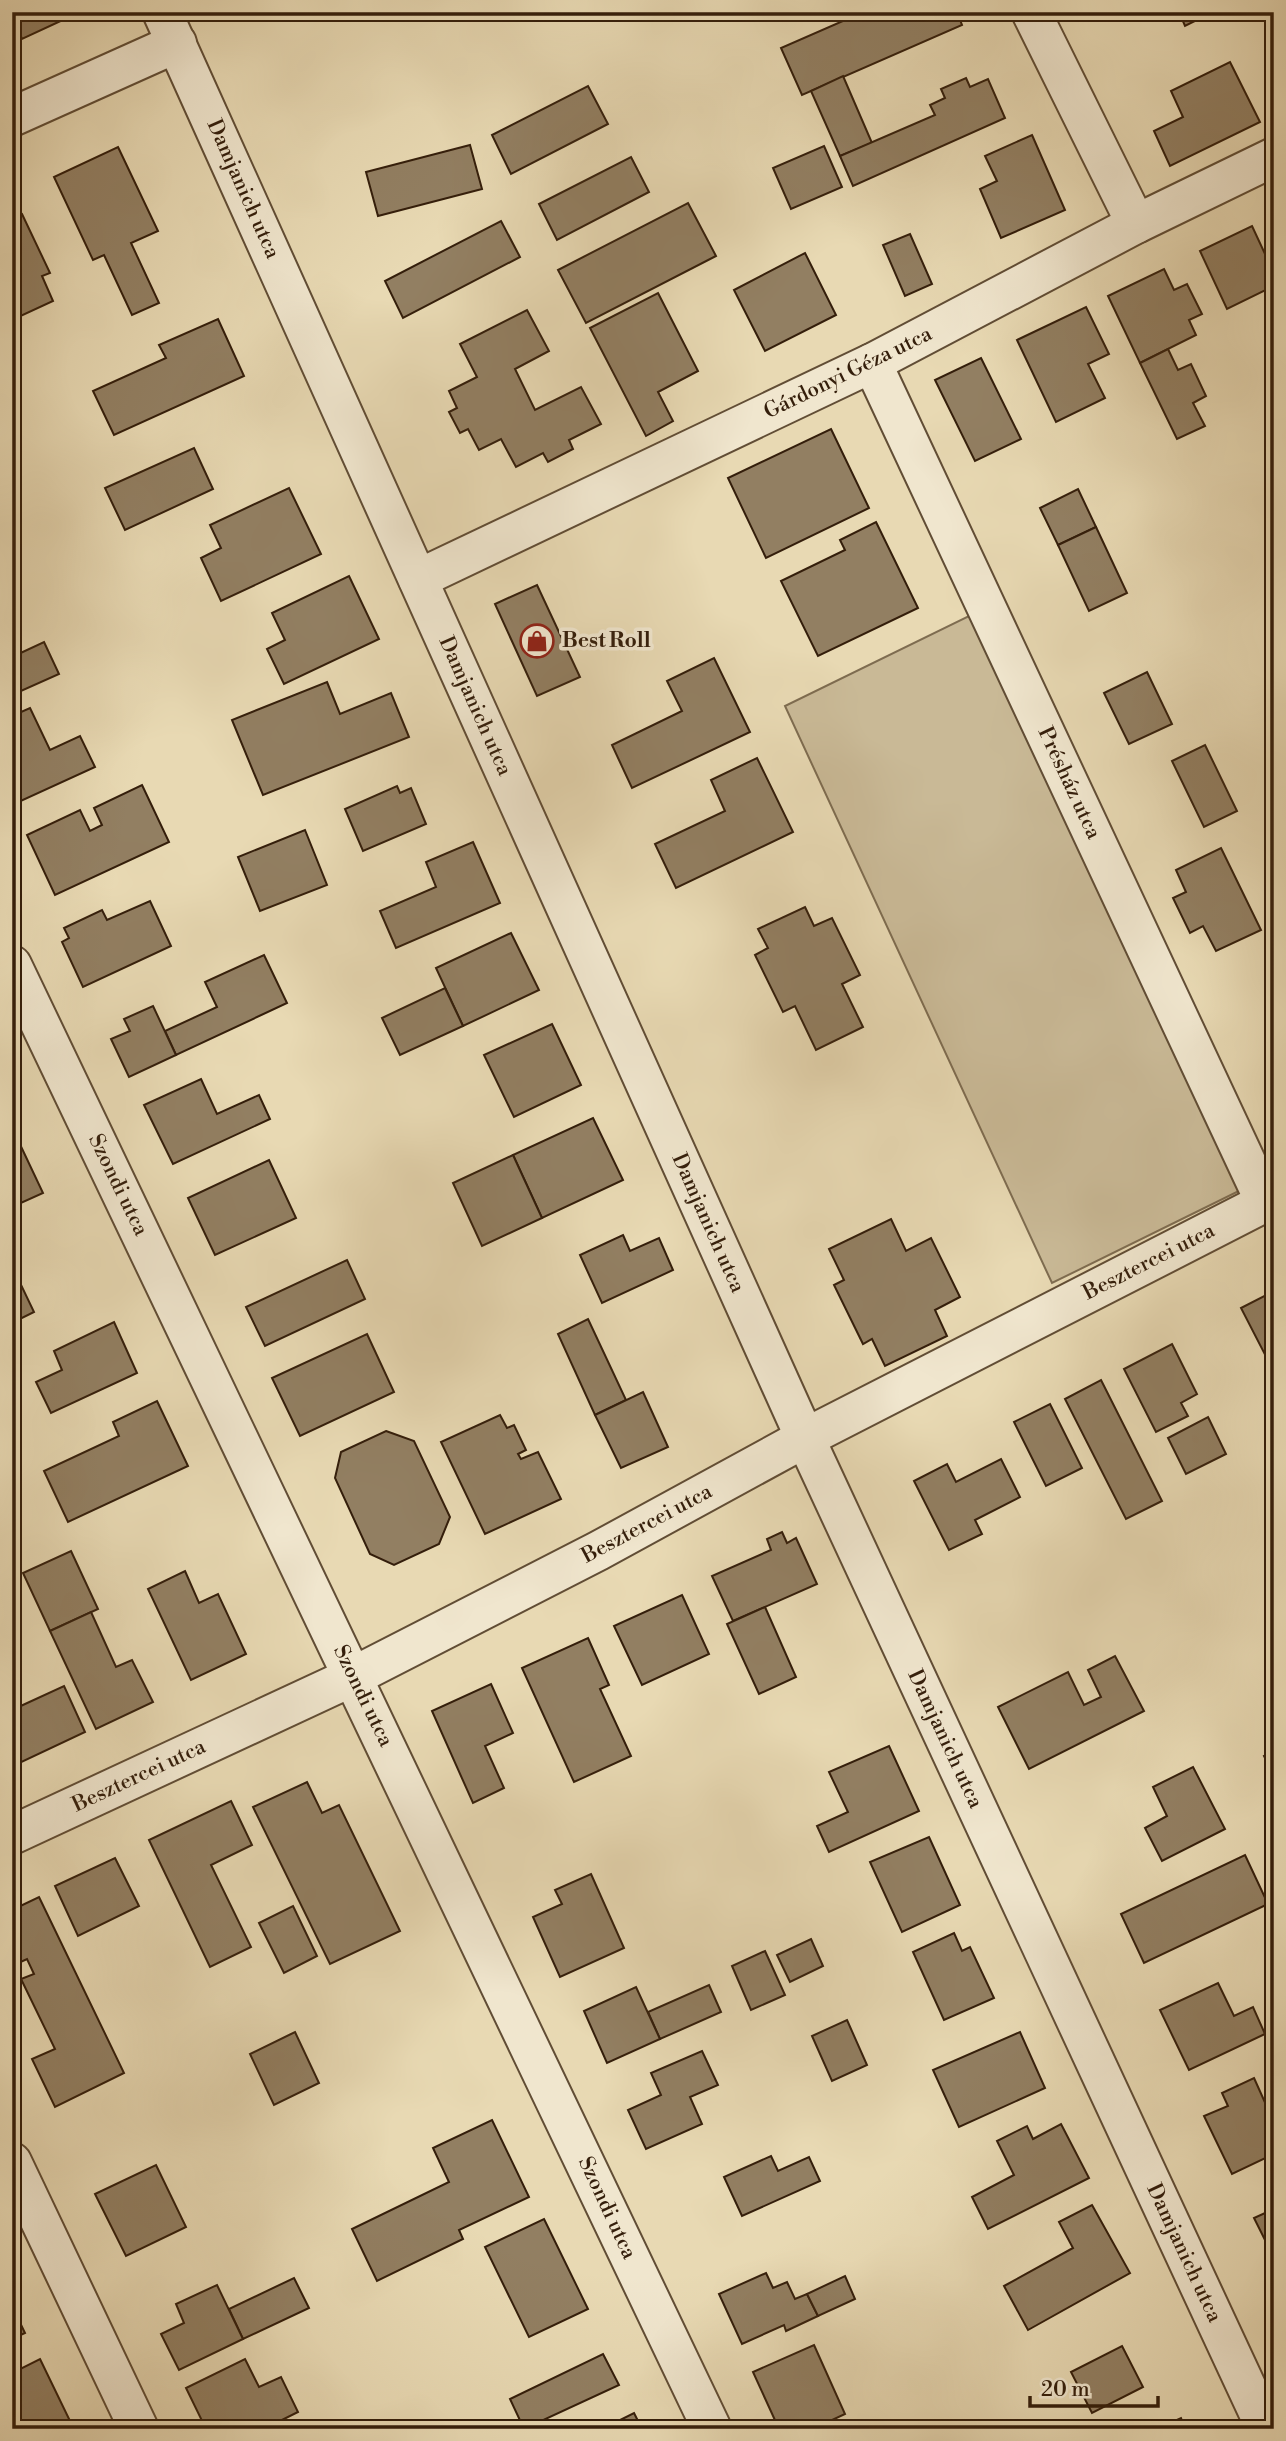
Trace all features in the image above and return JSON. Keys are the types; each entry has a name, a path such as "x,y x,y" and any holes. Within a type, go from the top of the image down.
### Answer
{"street":[{"path":"1031,12 1136,224"},
{"path":"12,117 170,28"},
{"name":"Damjanich utca","path":"170,28 805,1438 1266,2429"},
{"name":"Gárdonyi Géza utca","path":"418,579 872,363 1136,224 1274,157"},
{"name":"Présház utca","path":"872,363 1270,1200"},
{"name":"Szondi utca","path":"12,965 712,2429"},
{"name":"Besztercei utca","path":"12,1835 354,1676 598,1551 805,1438 1270,1200"},
{"path":"12,2162 139,2429"}],"shaded area":[{"path":"971,615 1245,1188 1052,1283 785,706"}],"building":[{"path":"12,12 80,12 22,39"},
{"path":"839,12 957,12 962,25 802,95 781,48 843,21"},
{"path":"1179,12 1213,12 1185,26"},
{"path":"1230,62 1260,122 1170,166 1154,131 1183,117 1171,91"},
{"path":"843,76 872,143 840,156 811,91"},
{"path":"966,78 970,87 988,79 1005,118 853,186 840,156 935,115 930,105 945,98 941,89"},
{"path":"588,86 608,124 511,174 492,135"},
{"path":"1032,135 1065,210 1001,238 980,189 997,181 985,156"},
{"path":"470,145 482,189 378,216 366,172"},
{"path":"824,146 842,187 791,209 773,168"},
{"path":"118,147 158,231 131,243 159,303 132,315 104,255 93,260 54,177"},
{"path":"631,157 649,192 557,240 539,204"},
{"path":"688,203 716,256 586,323 558,270"},
{"path":"22,214 50,273 42,276 53,301 12,320 12,219"},
{"path":"501,221 520,257 403,318 385,281"},
{"path":"1252,226 1265,254 1274,250 1274,286 1227,309 1200,251"},
{"path":"910,234 932,284 905,296 883,245"},
{"path":"805,253 836,315 765,351 734,290"},
{"path":"1164,269 1174,290 1187,284 1202,314 1189,320 1196,335 1140,363 1108,296"},
{"path":"658,293 698,371 658,392 673,421 646,436 590,328"},
{"path":"1086,307 1109,354 1088,364 1105,398 1056,422 1017,340"},
{"path":"527,310 549,351 515,369 535,410 581,387 601,424 569,440 573,449 548,462 543,453 516,467 501,439 479,450 468,429 460,433 449,412 457,408 449,391 477,377 460,344"},
{"path":"218,319 244,376 114,435 93,391 166,358 159,345"},
{"path":"1168,349 1178,370 1191,364 1206,396 1193,403 1205,426 1177,439 1140,363"},
{"path":"981,358 1021,439 975,461 935,380"},
{"path":"831,429 869,508 766,558 728,478"},
{"path":"194,448 213,489 125,530 105,488"},
{"path":"289,488 321,554 221,601 201,558 221,548 210,525"},
{"path":"1078,489 1096,527 1058,545 1040,508"},
{"path":"876,522 918,608 818,656 781,581 845,550 840,540"},
{"path":"1096,527 1127,593 1089,611 1058,545"},
{"path":"349,576 379,639 284,684 267,649 285,640 272,613"},
{"name":"Best Roll","path":"537,585 580,677 537,696 495,604"},
{"path":"44,642 59,674 12,695 12,657"},
{"path":"714,658 750,732 632,788 612,745 682,711 667,681"},
{"path":"1147,672 1172,724 1129,744 1104,693"},
{"path":"327,682 340,714 391,693 409,737 263,795 232,720"},
{"path":"30,708 50,750 80,736 95,767 12,805 12,716"},
{"path":"1205,745 1237,811 1204,827 1172,761"},
{"path":"757,758 793,832 676,888 655,844 725,811 711,780"},
{"path":"142,785 169,842 55,895 27,835 80,810 90,831 102,825 94,808"},
{"path":"397,786 400,793 411,788 426,824 363,851 345,809"},
{"path":"305,830 327,885 260,911 238,857"},
{"path":"473,842 500,903 396,948 380,911 436,887 426,862"},
{"path":"1221,848 1261,930 1216,951 1203,926 1190,933 1173,898 1186,892 1176,870"},
{"path":"150,901 171,946 83,987 62,942 69,938 64,928 102,910 107,920"},
{"path":"805,907 814,926 832,918 860,975 842,984 863,1027 816,1050 795,1006 783,1012 755,955 768,948 758,929"},
{"path":"511,933 539,990 463,1026 436,968"},
{"path":"264,955 287,1003 176,1055 165,1031 217,1007 205,982"},
{"path":"445,988 463,1026 400,1055 382,1018"},
{"path":"153,1006 176,1055 129,1077 111,1039 130,1031 124,1019"},
{"path":"552,1024 581,1085 514,1117 484,1055"},
{"path":"201,1079 217,1114 259,1095 270,1119 173,1164 144,1105"},
{"path":"593,1118 623,1180 542,1218 513,1155"},
{"path":"17,1138 43,1193 12,1207 12,1140"},
{"path":"513,1155 542,1218 482,1246 453,1183"},
{"path":"269,1160 296,1218 215,1255 188,1198"},
{"path":"891,1219 906,1251 931,1238 960,1297 935,1310 947,1336 885,1366 872,1339 863,1344 834,1285 844,1280 829,1249"},
{"path":"623,1235 630,1251 659,1238 673,1270 602,1303 580,1255"},
{"path":"347,1260 365,1299 265,1346 246,1307"},
{"path":"12,1266 34,1312 12,1323"},
{"path":"1274,1291 1274,1372 1241,1308"},
{"path":"588,1319 626,1400 595,1415 558,1334"},
{"path":"114,1322 137,1373 51,1413 36,1382 62,1370 54,1351"},
{"path":"367,1334 394,1392 300,1436 272,1378"},
{"path":"1172,1344 1197,1394 1181,1403 1188,1416 1156,1432 1124,1369"},
{"path":"1101,1380 1162,1501 1126,1519 1065,1399"},
{"path":"643,1392 668,1447 621,1468 595,1415"},
{"path":"157,1401 188,1466 68,1522 44,1471 119,1436 113,1422"},
{"path":"1050,1404 1082,1468 1046,1486 1014,1422"},
{"path":"500,1415 507,1428 514,1425 526,1450 518,1454 521,1459 538,1452 561,1499 485,1534 441,1442"},
{"path":"1208,1417 1226,1454 1186,1474 1168,1438"},
{"path":"386,1431 414,1441 450,1517 439,1544 394,1565 370,1554 335,1478 341,1452"},
{"path":"1001,1459 1020,1497 975,1520 982,1534 949,1550 914,1481 947,1464 956,1482"},
{"path":"782,1532 787,1543 796,1538 817,1584 733,1621 712,1576 771,1550 767,1539"},
{"path":"71,1551 98,1609 50,1631 23,1573"},
{"path":"185,1571 199,1603 218,1594 246,1654 191,1680 148,1589"},
{"path":"682,1595 709,1654 642,1685 614,1626"},
{"path":"765,1607 796,1677 759,1694 727,1624"},
{"path":"91,1612 116,1667 132,1660 153,1702 96,1729 50,1631"},
{"path":"588,1638 609,1685 600,1689 631,1756 574,1782 522,1668"},
{"path":"1115,1656 1144,1711 1029,1769 998,1707 1068,1672 1084,1705 1101,1697 1088,1670"},
{"path":"491,1684 513,1733 485,1746 504,1788 473,1803 432,1711"},
{"path":"64,1686 85,1732 13,1766 12,1710"},
{"path":"889,1746 919,1811 829,1852 817,1826 848,1812 829,1772"},
{"path":"1274,1751 1274,1776 1264,1756"},
{"path":"1193,1767 1225,1829 1162,1861 1145,1828 1167,1816 1153,1787"},
{"path":"307,1782 322,1813 339,1805 400,1931 330,1964 253,1807"},
{"path":"231,1801 252,1845 211,1865 251,1947 210,1967 149,1840"},
{"path":"929,1837 960,1905 902,1932 870,1862"},
{"path":"1245,1855 1268,1904 1144,1963 1121,1914"},
{"path":"115,1858 139,1906 78,1936 55,1886"},
{"path":"591,1874 624,1948 560,1977 533,1917 562,1904 555,1890"},
{"path":"39,1897 124,2073 55,2107 32,2059 55,2049 21,1979 34,1974 27,1959 12,1966 12,1910"},
{"path":"293,1906 317,1956 284,1973 259,1923"},
{"path":"954,1933 962,1951 970,1947 994,1998 944,2020 913,1952"},
{"path":"811,1939 823,1966 790,1982 777,1955"},
{"path":"765,1951 785,1995 751,2010 732,1966"},
{"path":"1218,1983 1234,2016 1253,2007 1265,2034 1189,2070 1160,2010"},
{"path":"709,1985 721,2012 660,2039 648,2012"},
{"path":"636,1987 660,2039 607,2063 584,2011"},
{"path":"847,2020 867,2065 832,2081 812,2036"},
{"path":"295,2032 319,2083 274,2105 250,2054"},
{"path":"1020,2032 1045,2088 959,2127 933,2070"},
{"path":"702,2051 718,2085 690,2097 702,2124 646,2149 628,2110 661,2095 651,2073"},
{"path":"1254,2078 1267,2107 1274,2104 1274,2154 1232,2174 1204,2116 1228,2106 1222,2093"},
{"path":"492,2120 529,2197 459,2230 463,2239 377,2281 352,2229 449,2182 433,2148"},
{"path":"1061,2124 1089,2178 988,2229 972,2197 1014,2175 997,2141 1027,2126 1033,2139"},
{"path":"771,2156 778,2171 809,2157 820,2181 742,2216 724,2177"},
{"path":"156,2165 186,2227 126,2256 95,2194"},
{"path":"1092,2205 1130,2273 1028,2330 1004,2286 1073,2248 1059,2222"},
{"path":"1274,2209 1274,2258 1254,2218"},
{"path":"544,2219 588,2309 529,2337 485,2247"},
{"path":"766,2273 773,2288 787,2282 795,2299 807,2294 818,2316 786,2331 784,2325 742,2344 719,2294"},
{"path":"845,2276 855,2299 818,2316 807,2294"},
{"path":"294,2278 309,2308 243,2339 229,2309"},
{"path":"217,2285 243,2339 179,2370 161,2334 184,2323 176,2304"},
{"path":"12,2306 25,2333 12,2339"},
{"path":"814,2345 845,2414 813,2429 779,2429 753,2372"},
{"path":"1122,2346 1143,2387 1092,2413 1071,2372"},
{"path":"603,2354 619,2385 524,2429 510,2399"},
{"path":"40,2359 71,2423 58,2429 12,2429 12,2373"},
{"path":"245,2359 259,2387 281,2377 298,2412 264,2429 206,2429 186,2388"},
{"path":"634,2413 642,2429 602,2429"},
{"path":"1181,2418 1185,2429 1157,2429"}],"place":[{"name":"Best Roll","path":"537,641"}]}
